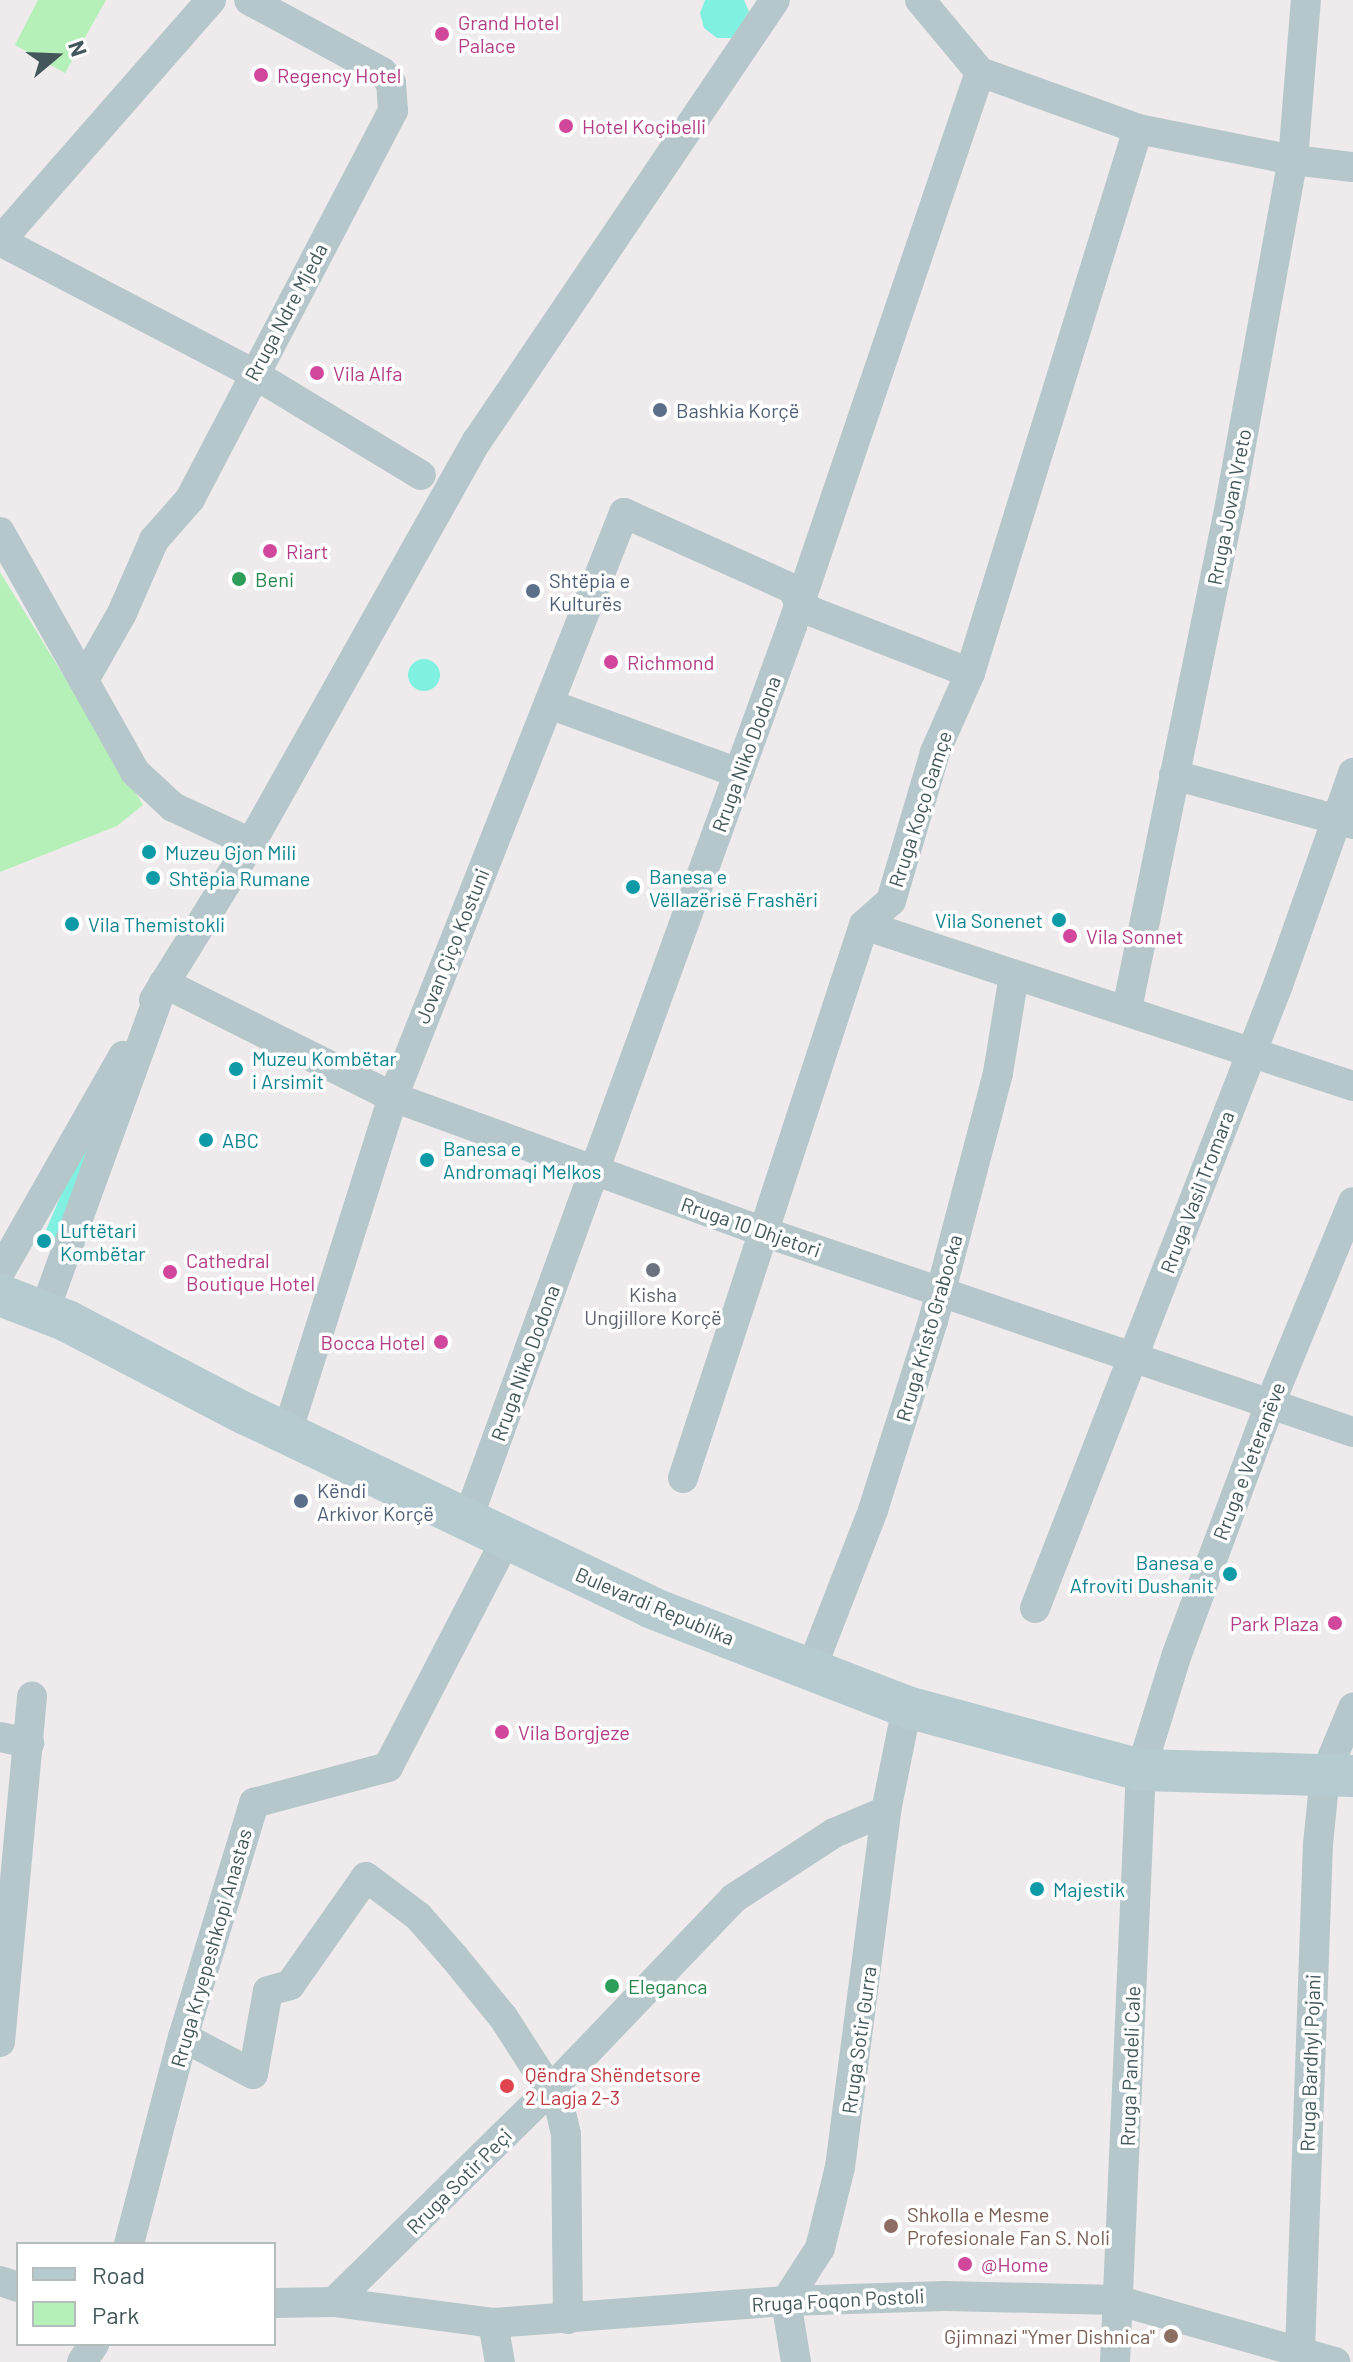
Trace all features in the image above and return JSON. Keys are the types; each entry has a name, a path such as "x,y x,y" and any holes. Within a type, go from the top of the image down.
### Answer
{"street":[{"path":"211,0 0,241 254,374 421,475"},
{"name":"Rruga Ndre Mjeda","path":"84,680 122,613 154,540 190,499 393,111 395,96 382,72 249,0"},
{"path":"0,1272 164,983 251,843 477,441 775,0"},
{"path":"920,0 980,72 1138,129 1293,160 1353,167"},
{"name":"Rruga Jovan Vreto","path":"1127,1009 1230,505 1293,160 1306,0"},
{"name":"Rruga Niko Dodona","path":"467,1521 739,773 980,72"},
{"name":"Rruga Koço Gamçe","path":"683,1478 767,1233 864,925 891,901 935,752 970,673 1138,129"},
{"name":"Jovan Çiço Kostuni","path":"287,1433 393,1097 624,513 793,589 799,603"},
{"path":"0,532 135,772 153,792 173,807 251,843"},
{"path":"799,603 970,673"},
{"path":"549,704 739,773"},
{"name":"Rruga Vasil Tromara","path":"1035,1608 1252,1050 1345,822 1353,773"},
{"path":"1174,775 1345,822"},
{"path":"864,925 1252,1050 1353,1086"},
{"name":"Rruga Kristo Grabocka","path":"810,1672 873,1510 941,1292 998,1073 1014,975"},
{"path":"44,1312 164,983"},
{"name":"Rruga 10 Dhjetori","path":"164,983 393,1097 767,1233 1271,1401 1353,1432"},
{"name":"Rruga e Veteranëve","path":"1141,1770 1177,1654 1271,1401 1353,1202"},
{"name":"Bulevardi Republika","path":"0,1295 44,1312 467,1521 652,1608 810,1672 907,1707 1141,1770 1339,1776"},
{"name":"Rruga Kryepeshkopi Anastas","path":"130,2242 183,2037 254,1803 388,1767 506,1539"},
{"path":"0,2042 14,1740 32,1696"},
{"name":"Rruga Sotir Gurra","path":"786,2301 820,2248 840,2167 885,1843 886,1811 907,1707"},
{"name":"Rruga Bardhyl Pojani","path":"1300,2351 1318,1844 1339,1776 1353,1708"},
{"name":"Rruga Pandeli Cale","path":"1115,2362 1116,2300 1123,2269 1141,1770"},
{"name":"Rruga Sotir Peçi","path":"334,2302 551,2089 734,1898 834,1833 886,1811"},
{"path":"183,2037 253,2074 268,1991 290,1985 366,1877 418,1916 503,2017 551,2089 566,2134 568,2319"},
{"name":"Rruga Foqon Postoli","path":"334,2302 493,2323 786,2301 945,2296 1116,2300 1335,2362"},
{"path":"786,2301 796,2362"},
{"path":"276,2303 334,2302"},
{"path":"493,2323 500,2362"}],"green space":[{"path":"38,0 106,0 65,73 15,45"},
{"path":"0,572 143,805 117,826 0,872"}],"shaded area":[{"path":"705,0 744,0 749,12 733,38 717,38 704,28 700,13"},
{"path":"424,659 435,664 440,675 435,686 424,691 413,686 408,675 413,664"},
{"path":"86,1136 100,1142 58,1239 45,1234"}],"place":[{"name":"Grand Hotel Palace","path":"442,34"},
{"name":"Regency Hotel","path":"261,75"},
{"name":"Hotel Koçibelli","path":"566,126"},
{"name":"Vila Alfa","path":"317,373"},
{"name":"Bashkia Korçë","path":"660,410"},
{"name":"Riart","path":"270,551"},
{"name":"Beni","path":"239,579"},
{"name":"Shtëpia e Kulturës","path":"533,591"},
{"name":"Richmond","path":"611,662"},
{"name":"Muzeu Gjon Mili","path":"149,852"},
{"name":"Shtëpia Rumane","path":"153,878"},
{"name":"Banesa e Vëllazërisë Frashëri","path":"633,887"},
{"name":"Vila Sonenet","path":"1059,920"},
{"name":"Vila Themistokli","path":"72,924"},
{"name":"Vila Sonnet","path":"1070,936"},
{"name":"Muzeu Kombëtar i Arsimit","path":"236,1069"},
{"name":"ABC","path":"206,1140"},
{"name":"Banesa e Andromaqi Melkos","path":"427,1160"},
{"name":"Luftëtari Kombëtar","path":"44,1241"},
{"name":"Kisha Ungjillore Korçë","path":"653,1270"},
{"name":"Cathedral Boutique Hotel","path":"170,1272"},
{"name":"Bocca Hotel","path":"441,1342"},
{"name":"Këndi Arkivor Korçë","path":"301,1501"},
{"name":"Banesa e Afroviti Dushanit","path":"1230,1574"},
{"name":"Park Plaza","path":"1335,1623"},
{"name":"Vila Borgjeze","path":"502,1732"},
{"name":"Majestik","path":"1037,1889"},
{"name":"Eleganca","path":"612,1986"},
{"name":"Qëndra Shëndetsore 2 Lagja 2-3","path":"507,2086"},
{"name":"Shkolla e Mesme Profesionale Fan S. Noli","path":"891,2226"},
{"name":"@Home","path":"965,2264"},
{"name":"Gjimnazi \"Ymer Dishnica\"","path":"1171,2336"}]}
